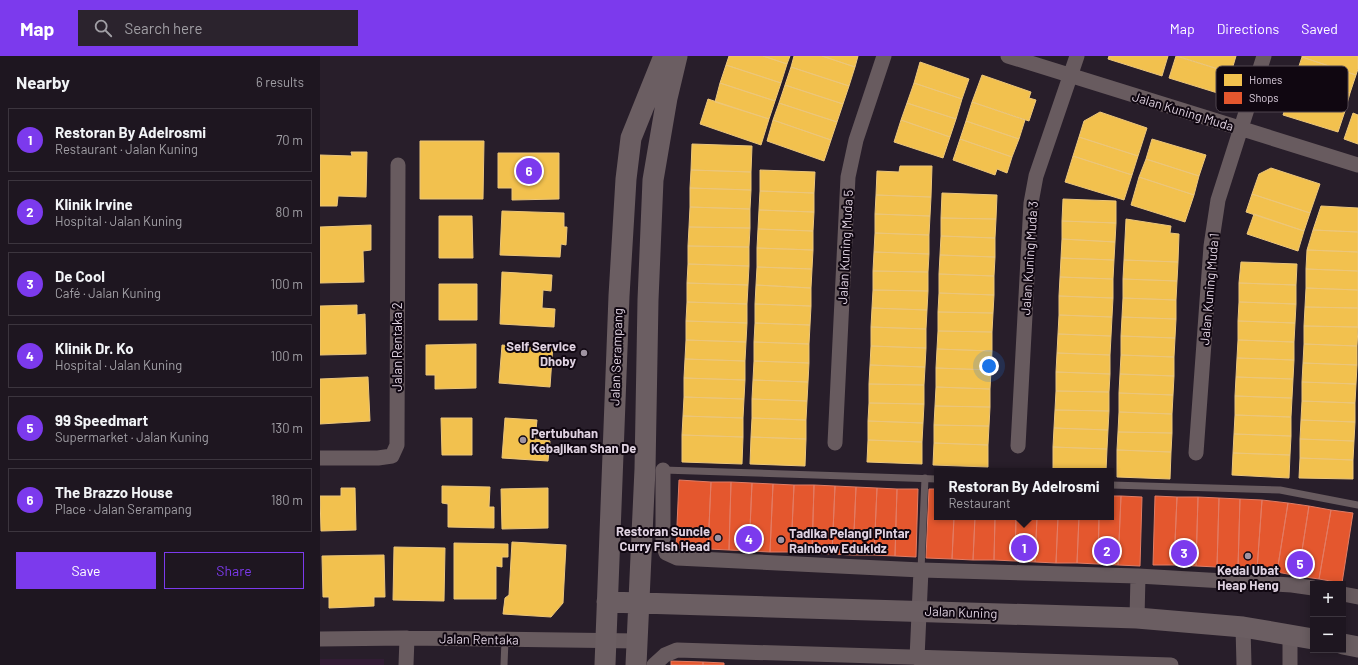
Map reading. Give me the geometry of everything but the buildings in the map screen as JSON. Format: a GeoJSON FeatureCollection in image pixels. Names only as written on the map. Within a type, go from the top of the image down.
{"type":"FeatureCollection","features":[{"type":"Feature","properties":{"kind":"main road","name":"Jalan Serampang"},"geometry":{"type":"LineString","coordinates":[[605,665],[618,304],[626,179],[631,138],[664,56]]}},
{"type":"Feature","properties":{"kind":"main road"},"geometry":{"type":"LineString","coordinates":[[636,665],[645,469],[653,180],[667,98],[677,56]]}},
{"type":"Feature","properties":{"kind":"main road","name":"Jalan Kuning"},"geometry":{"type":"LineString","coordinates":[[607,602],[1137,618],[1243,627],[1310,638]]}},
{"type":"Feature","properties":{"kind":"main road"},"geometry":{"type":"LineString","coordinates":[[1346,645],[1358,647]]}},
{"type":"Feature","properties":{"kind":"street","name":"Jalan Kuning Muda 5"},"geometry":{"type":"LineString","coordinates":[[835,443],[848,177],[856,140],[884,56]]}},
{"type":"Feature","properties":{"kind":"street","name":"Jalan Kuning Muda"},"geometry":{"type":"LineString","coordinates":[[1008,56],[1358,165]]}},
{"type":"Feature","properties":{"kind":"street","name":"Jalan Kuning Muda 3"},"geometry":{"type":"LineString","coordinates":[[1018,446],[1031,203],[1036,176],[1077,56]]}},
{"type":"Feature","properties":{"kind":"street","name":"Jalan Kuning Muda 1"},"geometry":{"type":"LineString","coordinates":[[1261,66],[1264,56]]}},
{"type":"Feature","properties":{"kind":"street","name":"Jalan Kuning Muda 1"},"geometry":{"type":"LineString","coordinates":[[1196,453],[1211,246],[1218,200],[1246,112]]}},
{"type":"Feature","properties":{"kind":"street","name":"Jalan Rentaka 2"},"geometry":{"type":"LineString","coordinates":[[320,458],[378,458],[392,456],[397,445],[398,166]]}},
{"type":"Feature","properties":{"kind":"street"},"geometry":{"type":"LineString","coordinates":[[663,470],[663,544],[666,553],[677,558],[921,570],[1138,576],[1292,585],[1310,588]]}},
{"type":"Feature","properties":{"kind":"street"},"geometry":{"type":"LineString","coordinates":[[917,662],[921,570]]}},
{"type":"Feature","properties":{"kind":"street"},"geometry":{"type":"LineString","coordinates":[[1137,618],[1138,576]]}},
{"type":"Feature","properties":{"kind":"street"},"geometry":{"type":"LineString","coordinates":[[1346,595],[1358,597]]}},
{"type":"Feature","properties":{"kind":"street"},"geometry":{"type":"LineString","coordinates":[[1243,627],[1244,665]]}},
{"type":"Feature","properties":{"kind":"street"},"geometry":{"type":"LineString","coordinates":[[1290,635],[1290,665]]}},
{"type":"Feature","properties":{"kind":"street"},"geometry":{"type":"LineString","coordinates":[[406,665],[407,638]]}},
{"type":"Feature","properties":{"kind":"street","name":"Jalan Rentaka"},"geometry":{"type":"LineString","coordinates":[[320,639],[407,638],[638,641]]}},
{"type":"Feature","properties":{"kind":"street"},"geometry":{"type":"LineString","coordinates":[[654,665],[665,655],[678,650],[917,662],[1171,665]]}},
{"type":"Feature","properties":{"kind":"lane"},"geometry":{"type":"LineString","coordinates":[[663,470],[934,479]]}},
{"type":"Feature","properties":{"kind":"lane"},"geometry":{"type":"LineString","coordinates":[[921,570],[925,478]]}},
{"type":"Feature","properties":{"kind":"lane"},"geometry":{"type":"LineString","coordinates":[[1114,485],[1280,490],[1358,505]]}},
{"type":"Feature","properties":{"kind":"lane"},"geometry":{"type":"LineString","coordinates":[[504,665],[505,640]]}},
{"type":"Feature","properties":{"kind":"shaded area"},"geometry":{"type":"Polygon","coordinates":[[[320,659],[384,659],[384,665],[320,665],[320,659]]]}},
{"type":"Feature","properties":{"kind":"place","name":"The Brazzo House"},"geometry":{"type":"Point","coordinates":[529,171]}},
{"type":"Feature","properties":{"kind":"place","name":"Self Service Dhoby"},"geometry":{"type":"Point","coordinates":[584,353]}},
{"type":"Feature","properties":{"kind":"place","name":"Pertubuhan Kebajikan Shan De"},"geometry":{"type":"Point","coordinates":[523,440]}},
{"type":"Feature","properties":{"kind":"place","name":"Restoran Suncle Curry Fish Head"},"geometry":{"type":"Point","coordinates":[718,538]}},
{"type":"Feature","properties":{"kind":"place","name":"Klinik Dr. Ko"},"geometry":{"type":"Point","coordinates":[749,539]}},
{"type":"Feature","properties":{"kind":"place","name":"Tadika Pelangi Pintar Rainbow Edukidz"},"geometry":{"type":"Point","coordinates":[781,540]}},
{"type":"Feature","properties":{"kind":"place","name":"Restoran By Adelrosmi"},"geometry":{"type":"Point","coordinates":[1024,548]}},
{"type":"Feature","properties":{"kind":"place","name":"Klinik Irvine"},"geometry":{"type":"Point","coordinates":[1107,551]}},
{"type":"Feature","properties":{"kind":"place","name":"De Cool"},"geometry":{"type":"Point","coordinates":[1184,553]}},
{"type":"Feature","properties":{"kind":"place","name":"Kedai Ubat Heap Heng"},"geometry":{"type":"Point","coordinates":[1248,556]}},
{"type":"Feature","properties":{"kind":"place","name":"99 Speedmart"},"geometry":{"type":"Point","coordinates":[1300,564]}}]}
